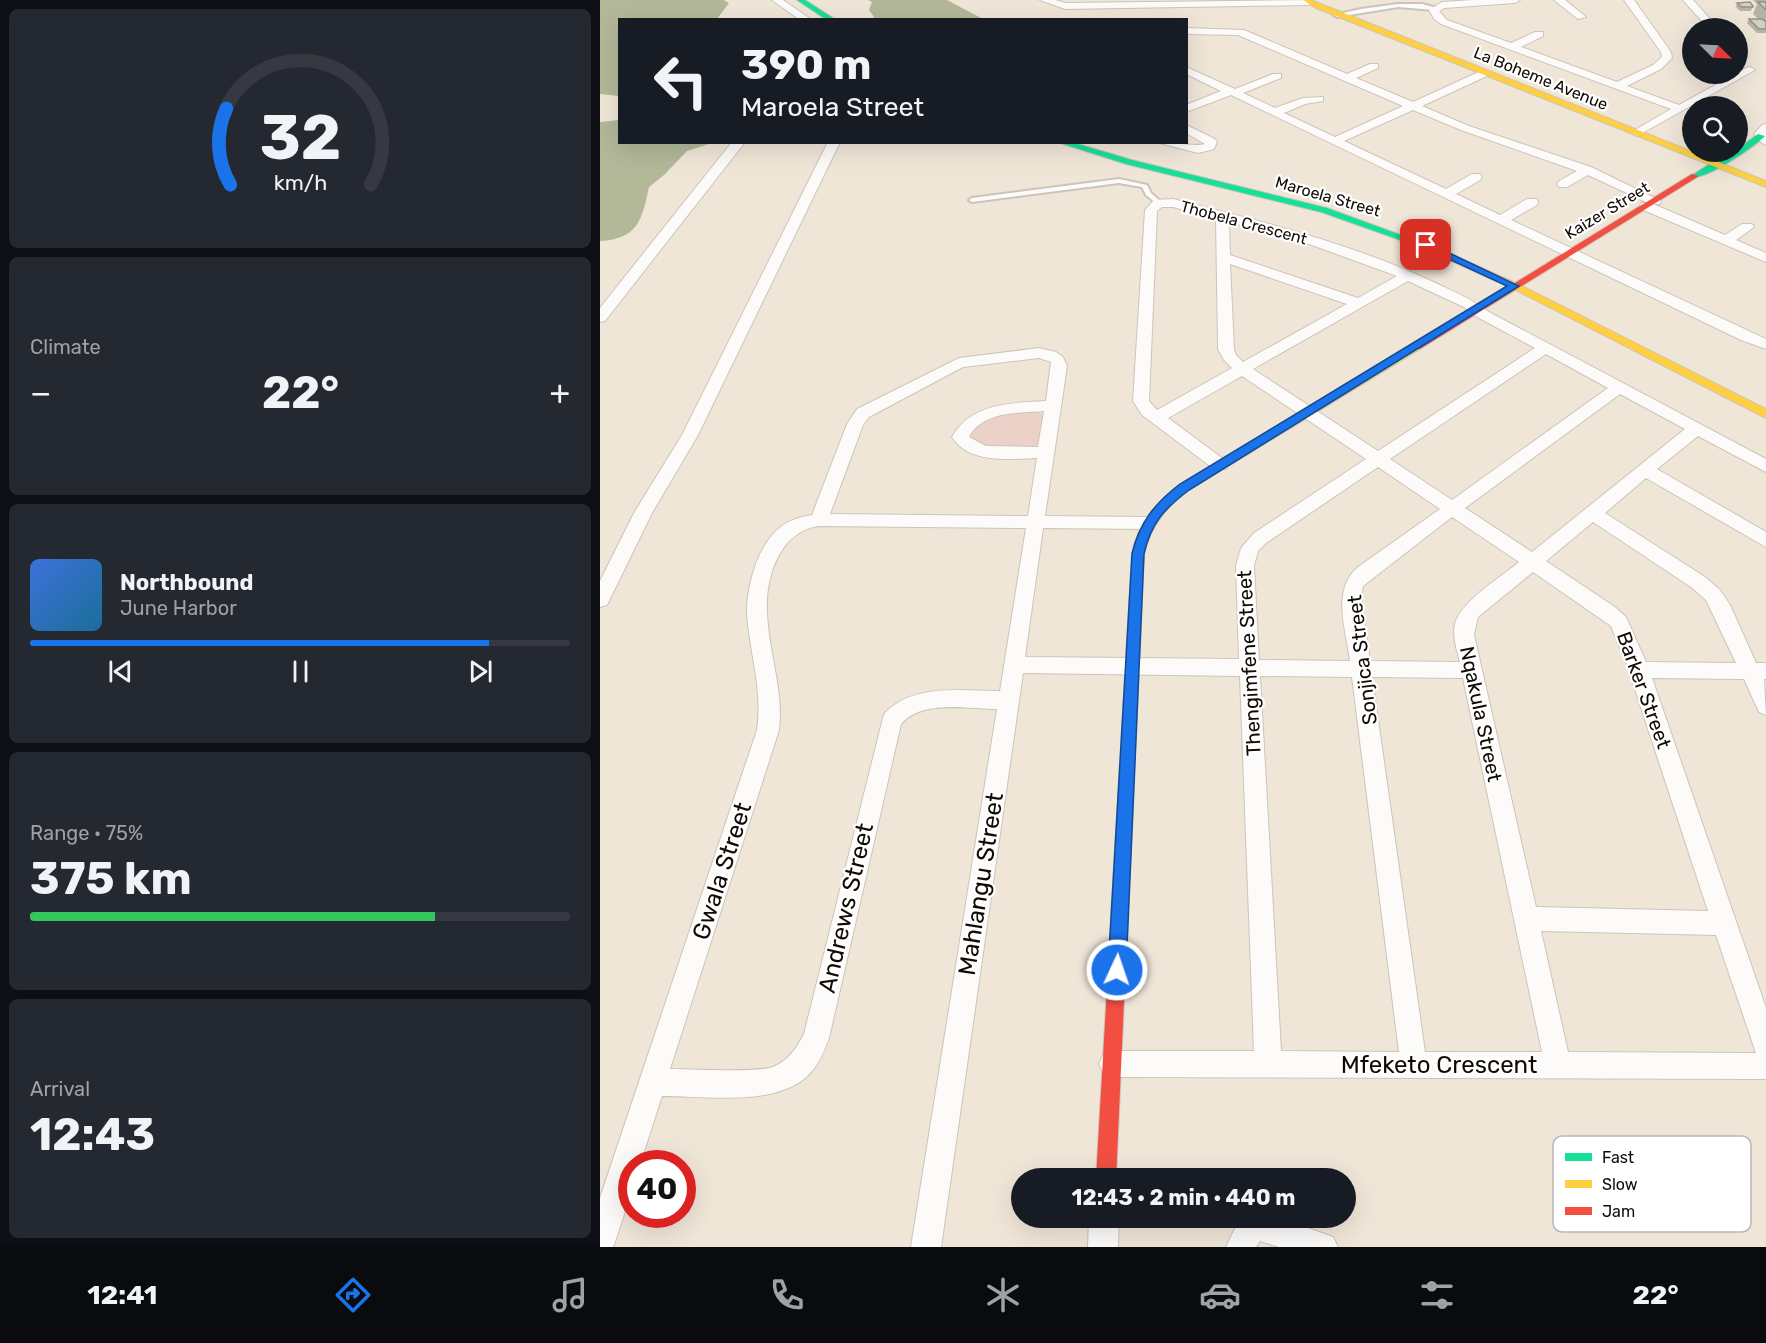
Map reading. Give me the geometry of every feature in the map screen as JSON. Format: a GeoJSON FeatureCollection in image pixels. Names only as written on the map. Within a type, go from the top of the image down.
{"type":"FeatureCollection","features":[{"type":"Feature","properties":{"kind":"street"},"geometry":{"type":"LineString","coordinates":[[777,0],[804,18]]}},
{"type":"Feature","properties":{"kind":"street"},"geometry":{"type":"LineString","coordinates":[[800,0],[830,18]]}},
{"type":"Feature","properties":{"kind":"street"},"geometry":{"type":"LineString","coordinates":[[1045,0],[1061,5],[1307,1]]}},
{"type":"Feature","properties":{"kind":"street"},"geometry":{"type":"LineString","coordinates":[[1515,0],[1435,7],[1435,14],[1444,22],[1680,109]]}},
{"type":"Feature","properties":{"kind":"street"},"geometry":{"type":"LineString","coordinates":[[1559,0],[1581,17]]}},
{"type":"Feature","properties":{"kind":"street"},"geometry":{"type":"LineString","coordinates":[[1617,86],[1657,67],[1667,58],[1666,52],[1629,0]]}},
{"type":"Feature","properties":{"kind":"street"},"geometry":{"type":"LineString","coordinates":[[1688,0],[1704,18]]}},
{"type":"Feature","properties":{"kind":"street","name":"La Boheme Avenue"},"geometry":{"type":"LineString","coordinates":[[1307,1],[1337,15],[1766,184]]}},
{"type":"Feature","properties":{"kind":"street"},"geometry":{"type":"LineString","coordinates":[[1093,18],[1096,5]]}},
{"type":"Feature","properties":{"kind":"street"},"geometry":{"type":"LineString","coordinates":[[1188,31],[1240,32],[1465,128],[1587,170],[1726,241],[1766,258]]}},
{"type":"Feature","properties":{"kind":"street"},"geometry":{"type":"LineString","coordinates":[[1512,47],[1539,34]]}},
{"type":"Feature","properties":{"kind":"street"},"geometry":{"type":"LineString","coordinates":[[1560,64],[1571,60]]}},
{"type":"Feature","properties":{"kind":"street"},"geometry":{"type":"LineString","coordinates":[[1346,78],[1374,66]]}},
{"type":"Feature","properties":{"kind":"street"},"geometry":{"type":"LineString","coordinates":[[1637,134],[1750,68]]}},
{"type":"Feature","properties":{"kind":"street"},"geometry":{"type":"LineString","coordinates":[[1188,71],[1766,344]]}},
{"type":"Feature","properties":{"kind":"street"},"geometry":{"type":"LineString","coordinates":[[1335,141],[1485,73]]}},
{"type":"Feature","properties":{"kind":"street"},"geometry":{"type":"LineString","coordinates":[[1188,108],[1277,76]]}},
{"type":"Feature","properties":{"kind":"street"},"geometry":{"type":"LineString","coordinates":[[1276,112],[1303,101],[1319,99]]}},
{"type":"Feature","properties":{"kind":"street"},"geometry":{"type":"LineString","coordinates":[[1171,144],[1193,149],[1210,146],[1208,139],[1188,129]]}},
{"type":"Feature","properties":{"kind":"street","name":"Kaizer Street"},"geometry":{"type":"LineString","coordinates":[[1148,523],[1173,495],[1220,465],[1764,135]]}},
{"type":"Feature","properties":{"kind":"street"},"geometry":{"type":"LineString","coordinates":[[600,318],[737,144]]}},
{"type":"Feature","properties":{"kind":"street"},"geometry":{"type":"LineString","coordinates":[[600,600],[643,513],[690,435],[833,144]]}},
{"type":"Feature","properties":{"kind":"street","name":"Maroela Street"},"geometry":{"type":"LineString","coordinates":[[1069,144],[1129,162],[1359,220],[1442,251],[1766,414]]}},
{"type":"Feature","properties":{"kind":"street"},"geometry":{"type":"LineString","coordinates":[[1563,184],[1587,170]]}},
{"type":"Feature","properties":{"kind":"street"},"geometry":{"type":"LineString","coordinates":[[1446,194],[1476,177]]}},
{"type":"Feature","properties":{"kind":"street","name":"Thobela Crescent"},"geometry":{"type":"LineString","coordinates":[[1220,465],[1145,408],[1140,398],[1151,210],[1159,203],[1173,202],[1346,252],[1407,276],[1476,309]]}},
{"type":"Feature","properties":{"kind":"street"},"geometry":{"type":"LineString","coordinates":[[1501,220],[1532,202]]}},
{"type":"Feature","properties":{"kind":"street"},"geometry":{"type":"LineString","coordinates":[[1222,215],[1226,352],[1242,369]]}},
{"type":"Feature","properties":{"kind":"street"},"geometry":{"type":"LineString","coordinates":[[1726,241],[1747,227]]}},
{"type":"Feature","properties":{"kind":"street"},"geometry":{"type":"LineString","coordinates":[[1223,257],[1359,303]]}},
{"type":"Feature","properties":{"kind":"street"},"geometry":{"type":"LineString","coordinates":[[1157,417],[1407,276]]}},
{"type":"Feature","properties":{"kind":"street"},"geometry":{"type":"LineString","coordinates":[[1476,309],[1766,466]]}},
{"type":"Feature","properties":{"kind":"street","name":"Thengimfene Street"},"geometry":{"type":"LineString","coordinates":[[1268,1064],[1245,566],[1250,548],[1260,538],[1545,348]]}},
{"type":"Feature","properties":{"kind":"street","name":"Mahlangu Street"},"geometry":{"type":"LineString","coordinates":[[819,520],[859,417],[874,406],[951,366],[977,359],[1039,352],[1052,355],[1059,363],[926,1247]]}},
{"type":"Feature","properties":{"kind":"street","name":"Barker Street"},"geometry":{"type":"LineString","coordinates":[[1242,369],[1533,562],[1619,622],[1639,670],[1766,1046]]}},
{"type":"Feature","properties":{"kind":"street","name":"Sonjica Street"},"geometry":{"type":"LineString","coordinates":[[1414,1065],[1351,597],[1355,581],[1619,387]]}},
{"type":"Feature","properties":{"kind":"street"},"geometry":{"type":"LineString","coordinates":[[1046,452],[980,451],[966,446],[960,437],[969,422],[991,413],[1053,405]]}},
{"type":"Feature","properties":{"kind":"street","name":"Nqakula Street"},"geometry":{"type":"LineString","coordinates":[[1558,1065],[1464,635],[1467,617],[1696,429]]}},
{"type":"Feature","properties":{"kind":"street"},"geometry":{"type":"LineString","coordinates":[[1645,470],[1766,540]]}},
{"type":"Feature","properties":{"kind":"street"},"geometry":{"type":"LineString","coordinates":[[1592,513],[1708,589],[1720,605],[1758,671],[1766,706]]}},
{"type":"Feature","properties":{"kind":"street","name":"Gwala Street"},"geometry":{"type":"LineString","coordinates":[[600,1242],[768,730],[771,704],[757,613],[763,576],[780,536],[799,524],[819,520],[1036,520],[1148,523]]}},
{"type":"Feature","properties":{"kind":"street"},"geometry":{"type":"LineString","coordinates":[[1107,1168],[1138,554],[1148,523]]}},
{"type":"Feature","properties":{"kind":"street"},"geometry":{"type":"LineString","coordinates":[[1014,665],[1472,670]]}},
{"type":"Feature","properties":{"kind":"street"},"geometry":{"type":"LineString","coordinates":[[1639,670],[1758,671]]}},
{"type":"Feature","properties":{"kind":"street","name":"Andrews Street"},"geometry":{"type":"LineString","coordinates":[[653,1082],[765,1083],[785,1077],[804,1061],[816,1038],[891,720],[902,708],[924,700],[1008,700]]}},
{"type":"Feature","properties":{"kind":"street"},"geometry":{"type":"LineString","coordinates":[[1526,919],[1724,923]]}},
{"type":"Feature","properties":{"kind":"street","name":"Mfeketo Crescent"},"geometry":{"type":"LineString","coordinates":[[1112,1064],[1766,1066]]}},
{"type":"Feature","properties":{"kind":"street"},"geometry":{"type":"LineString","coordinates":[[1241,1247],[1250,1228],[1260,1226],[1323,1247]]}},
{"type":"Feature","properties":{"kind":"street"},"geometry":{"type":"LineString","coordinates":[[1103,1247],[1104,1228]]}},
{"type":"Feature","properties":{"kind":"lane"},"geometry":{"type":"LineString","coordinates":[[1337,15],[1381,8],[1435,7]]}},
{"type":"Feature","properties":{"kind":"lane"},"geometry":{"type":"LineString","coordinates":[[972,200],[1119,182],[1145,186],[1148,194],[1159,203]]}},
{"type":"Feature","properties":{"kind":"shaded area"},"geometry":{"type":"Polygon","coordinates":[[[600,0],[724,0],[729,3],[718,18],[618,18],[618,96],[600,94],[600,0]]]}},
{"type":"Feature","properties":{"kind":"shaded area"},"geometry":{"type":"Polygon","coordinates":[[[868,0],[947,0],[981,18],[874,18],[869,10],[872,2],[868,0]]]}},
{"type":"Feature","properties":{"kind":"shaded area"},"geometry":{"type":"Polygon","coordinates":[[[618,120],[618,144],[709,144],[687,151],[649,187],[644,209],[636,226],[630,232],[613,239],[600,241],[600,122],[618,120]]]}},
{"type":"Feature","properties":{"kind":"shaded area"},"geometry":{"type":"Polygon","coordinates":[[[1036,411],[1044,415],[1039,443],[1036,446],[979,446],[967,438],[972,430],[988,419],[1006,414],[1036,411]]]}},
{"type":"Feature","properties":{"kind":"building"},"geometry":{"type":"Polygon","coordinates":[[[1750,2],[1753,7],[1742,7],[1737,3],[1750,2]]]}},
{"type":"Feature","properties":{"kind":"building"},"geometry":{"type":"Polygon","coordinates":[[[1758,2],[1766,2],[1766,10],[1758,2]]]}},
{"type":"Feature","properties":{"kind":"building"},"geometry":{"type":"Polygon","coordinates":[[[1749,19],[1762,19],[1766,22],[1766,29],[1759,29],[1749,19]]]}},
{"type":"Feature","properties":{"kind":"traffic: fast"},"geometry":{"type":"LineString","coordinates":[[800,0],[830,18]]}},
{"type":"Feature","properties":{"kind":"traffic: fast"},"geometry":{"type":"LineString","coordinates":[[1695,176],[1726,162],[1761,136]]}},
{"type":"Feature","properties":{"kind":"traffic: fast"},"geometry":{"type":"LineString","coordinates":[[1068,144],[1129,162],[1324,210],[1423,245]]}},
{"type":"Feature","properties":{"kind":"traffic: slow"},"geometry":{"type":"LineString","coordinates":[[1306,0],[1318,7],[1766,184]]}},
{"type":"Feature","properties":{"kind":"traffic: slow"},"geometry":{"type":"LineString","coordinates":[[1423,245],[1515,286],[1766,414]]}},
{"type":"Feature","properties":{"kind":"traffic: slow"},"geometry":{"type":"LineString","coordinates":[[1130,711],[1138,553],[1144,532],[1154,515],[1185,487],[1416,347]]}},
{"type":"Feature","properties":{"kind":"traffic: jam"},"geometry":{"type":"LineString","coordinates":[[1416,347],[1695,176]]}},
{"type":"Feature","properties":{"kind":"traffic: jam"},"geometry":{"type":"LineString","coordinates":[[1107,1168],[1130,711]]}},
{"type":"Feature","properties":{"kind":"route"},"geometry":{"type":"LineString","coordinates":[[1117,970],[1138,554],[1143,533],[1163,503],[1185,487],[1515,286],[1426,245]]}}]}
